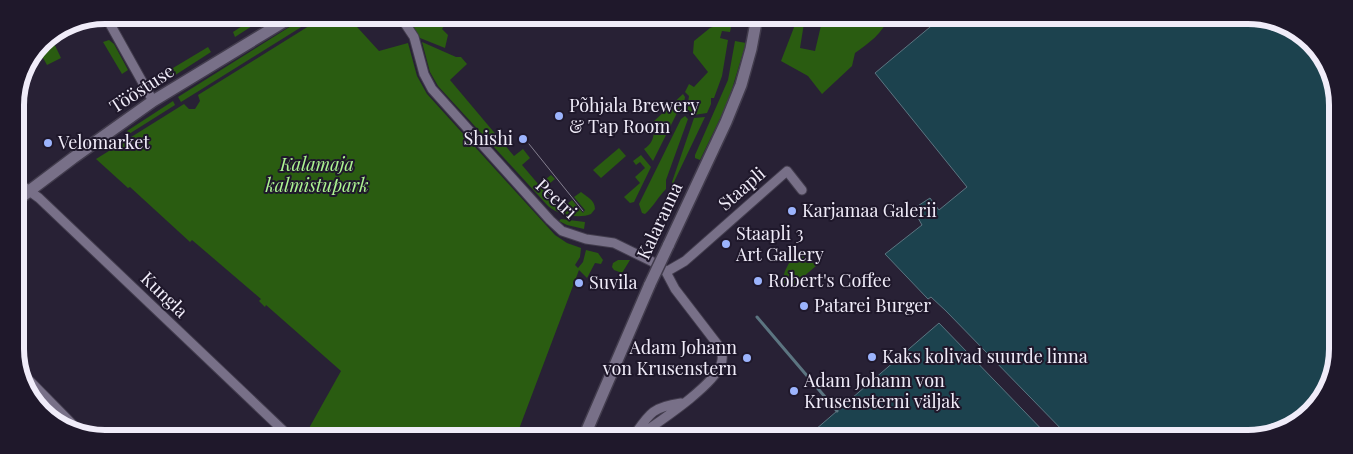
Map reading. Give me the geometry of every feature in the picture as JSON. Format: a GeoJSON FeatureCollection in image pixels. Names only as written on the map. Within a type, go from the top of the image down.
{"type":"FeatureCollection","features":[{"type":"Feature","properties":{"kind":"street"},"geometry":{"type":"LineString","coordinates":[[110,24],[153,101]]}},
{"type":"Feature","properties":{"kind":"street","name":"Tööstuse"},"geometry":{"type":"LineString","coordinates":[[24,195],[153,101],[280,24]]}},
{"type":"Feature","properties":{"kind":"street","name":"Peetri"},"geometry":{"type":"LineString","coordinates":[[405,24],[414,38],[424,74],[432,89],[550,220],[562,231],[586,239],[614,242],[653,261],[666,272],[675,289],[718,345],[722,354],[722,362],[713,378],[683,403],[662,406],[648,415],[639,430]]}},
{"type":"Feature","properties":{"kind":"street","name":"Kalaranna"},"geometry":{"type":"LineString","coordinates":[[587,430],[650,284],[741,86],[752,49],[756,24]]}},
{"type":"Feature","properties":{"kind":"street","name":"Staapli"},"geometry":{"type":"LineString","coordinates":[[666,272],[685,261],[787,171],[802,190]]}},
{"type":"Feature","properties":{"kind":"street","name":"Kungla"},"geometry":{"type":"LineString","coordinates":[[24,187],[39,198],[283,430]]}},
{"type":"Feature","properties":{"kind":"street"},"geometry":{"type":"LineString","coordinates":[[32,383],[70,422]]}},
{"type":"Feature","properties":{"kind":"green space"},"geometry":{"type":"Polygon","coordinates":[[[245,24],[255,24],[235,37],[233,32],[245,24]]]}},
{"type":"Feature","properties":{"kind":"green space"},"geometry":{"type":"Polygon","coordinates":[[[294,24],[306,24],[181,102],[178,97],[294,24]]]}},
{"type":"Feature","properties":{"kind":"green space","name":"Kalamaja kalmistupark"},"geometry":{"type":"Polygon","coordinates":[[[312,24],[354,24],[379,51],[408,43],[417,76],[427,94],[555,235],[567,243],[581,248],[580,257],[575,265],[578,268],[583,262],[586,250],[598,253],[603,260],[601,264],[595,263],[587,278],[579,270],[519,430],[308,430],[341,371],[266,305],[265,307],[259,301],[261,299],[192,240],[190,242],[130,187],[128,188],[96,159],[184,104],[189,109],[195,109],[200,101],[198,95],[312,24]]]}},
{"type":"Feature","properties":{"kind":"green space"},"geometry":{"type":"Polygon","coordinates":[[[412,24],[445,24],[442,29],[448,35],[445,48],[420,38],[412,24]]]}},
{"type":"Feature","properties":{"kind":"green space"},"geometry":{"type":"Polygon","coordinates":[[[720,24],[732,24],[730,32],[722,31],[720,38],[728,40],[722,76],[714,98],[711,98],[711,104],[707,113],[694,115],[687,110],[689,96],[685,92],[689,84],[694,87],[708,72],[693,53],[694,41],[710,28],[720,24]]]}},
{"type":"Feature","properties":{"kind":"green space"},"geometry":{"type":"Polygon","coordinates":[[[795,24],[804,24],[800,48],[815,51],[821,24],[885,24],[870,42],[855,53],[852,66],[822,94],[808,76],[781,61],[795,24]]]}},
{"type":"Feature","properties":{"kind":"green space"},"geometry":{"type":"Polygon","coordinates":[[[109,40],[114,44],[128,70],[122,74],[103,42],[109,40]]]}},
{"type":"Feature","properties":{"kind":"green space"},"geometry":{"type":"Polygon","coordinates":[[[735,41],[746,43],[728,102],[700,160],[695,158],[695,155],[728,80],[735,41]]]}},
{"type":"Feature","properties":{"kind":"green space"},"geometry":{"type":"Polygon","coordinates":[[[53,42],[61,58],[47,65],[42,55],[53,42]]]}},
{"type":"Feature","properties":{"kind":"green space"},"geometry":{"type":"Polygon","coordinates":[[[422,42],[456,57],[461,57],[467,64],[450,80],[514,156],[523,149],[530,158],[522,165],[539,185],[551,175],[555,179],[543,189],[561,209],[572,200],[583,213],[585,210],[574,197],[581,192],[594,203],[595,209],[591,214],[581,216],[569,215],[557,212],[548,206],[438,86],[430,72],[422,42]]]}},
{"type":"Feature","properties":{"kind":"green space"},"geometry":{"type":"Polygon","coordinates":[[[208,47],[211,52],[166,81],[158,77],[208,47]]]}},
{"type":"Feature","properties":{"kind":"green space"},"geometry":{"type":"Polygon","coordinates":[[[683,94],[685,97],[683,110],[677,113],[653,161],[644,149],[650,144],[653,137],[653,122],[683,94]]]}},
{"type":"Feature","properties":{"kind":"green space"},"geometry":{"type":"Polygon","coordinates":[[[173,101],[175,105],[129,134],[127,131],[173,101]]]}},
{"type":"Feature","properties":{"kind":"green space"},"geometry":{"type":"Polygon","coordinates":[[[685,116],[688,119],[666,180],[666,189],[645,214],[642,213],[639,204],[681,119],[685,116]]]}},
{"type":"Feature","properties":{"kind":"green space"},"geometry":{"type":"Polygon","coordinates":[[[705,117],[673,184],[672,182],[694,118],[705,117]]]}},
{"type":"Feature","properties":{"kind":"green space"},"geometry":{"type":"Polygon","coordinates":[[[619,148],[626,156],[601,178],[593,170],[619,148]]]}},
{"type":"Feature","properties":{"kind":"green space"},"geometry":{"type":"Polygon","coordinates":[[[641,155],[651,167],[634,202],[630,203],[624,197],[640,183],[635,177],[645,168],[640,162],[636,165],[633,161],[641,155]]]}},
{"type":"Feature","properties":{"kind":"green space"},"geometry":{"type":"Polygon","coordinates":[[[561,219],[585,222],[584,229],[567,225],[559,221],[561,219]]]}},
{"type":"Feature","properties":{"kind":"green space"},"geometry":{"type":"Polygon","coordinates":[[[802,251],[806,253],[816,266],[790,288],[782,281],[785,271],[794,253],[802,251]]]}},
{"type":"Feature","properties":{"kind":"green space"},"geometry":{"type":"Polygon","coordinates":[[[618,260],[630,260],[622,273],[614,270],[612,267],[613,263],[618,260]]]}},
{"type":"Feature","properties":{"kind":"water"},"geometry":{"type":"Polygon","coordinates":[[[934,24],[1259,24],[1289,35],[1305,48],[1318,64],[1328,89],[1329,360],[1323,380],[1316,394],[1297,413],[1284,422],[1264,429],[1062,430],[946,311],[931,297],[928,299],[885,254],[922,225],[913,209],[930,198],[939,210],[967,187],[875,73],[934,24]]]}},
{"type":"Feature","properties":{"kind":"water"},"geometry":{"type":"Polygon","coordinates":[[[939,323],[1042,430],[815,430],[939,323]]]}},
{"type":"Feature","properties":{"kind":"waterway"},"geometry":{"type":"LineString","coordinates":[[757,317],[837,411]]}},
{"type":"Feature","properties":{"kind":"tram line"},"geometry":{"type":"LineString","coordinates":[[529,144],[583,211]]}},
{"type":"Feature","properties":{"kind":"place","name":"Põhjala Brewery & Tap Room"},"geometry":{"type":"Point","coordinates":[559,116]}},
{"type":"Feature","properties":{"kind":"place","name":"Shishi"},"geometry":{"type":"Point","coordinates":[523,139]}},
{"type":"Feature","properties":{"kind":"place","name":"Velomarket"},"geometry":{"type":"Point","coordinates":[48,143]}},
{"type":"Feature","properties":{"kind":"place","name":"Karjamaa Galerii"},"geometry":{"type":"Point","coordinates":[792,211]}},
{"type":"Feature","properties":{"kind":"place","name":"Staapli 3 Art Gallery"},"geometry":{"type":"Point","coordinates":[726,244]}},
{"type":"Feature","properties":{"kind":"place","name":"Robert's Coffee"},"geometry":{"type":"Point","coordinates":[758,281]}},
{"type":"Feature","properties":{"kind":"place","name":"Suvila"},"geometry":{"type":"Point","coordinates":[579,283]}},
{"type":"Feature","properties":{"kind":"place","name":"Patarei Burger"},"geometry":{"type":"Point","coordinates":[804,306]}},
{"type":"Feature","properties":{"kind":"place","name":"Kaks kolivad suurde linna"},"geometry":{"type":"Point","coordinates":[872,357]}},
{"type":"Feature","properties":{"kind":"place","name":"Adam Johann von Krusenstern"},"geometry":{"type":"Point","coordinates":[747,358]}},
{"type":"Feature","properties":{"kind":"place","name":"Adam Johann von Krusensterni väljak"},"geometry":{"type":"Point","coordinates":[794,391]}}]}
